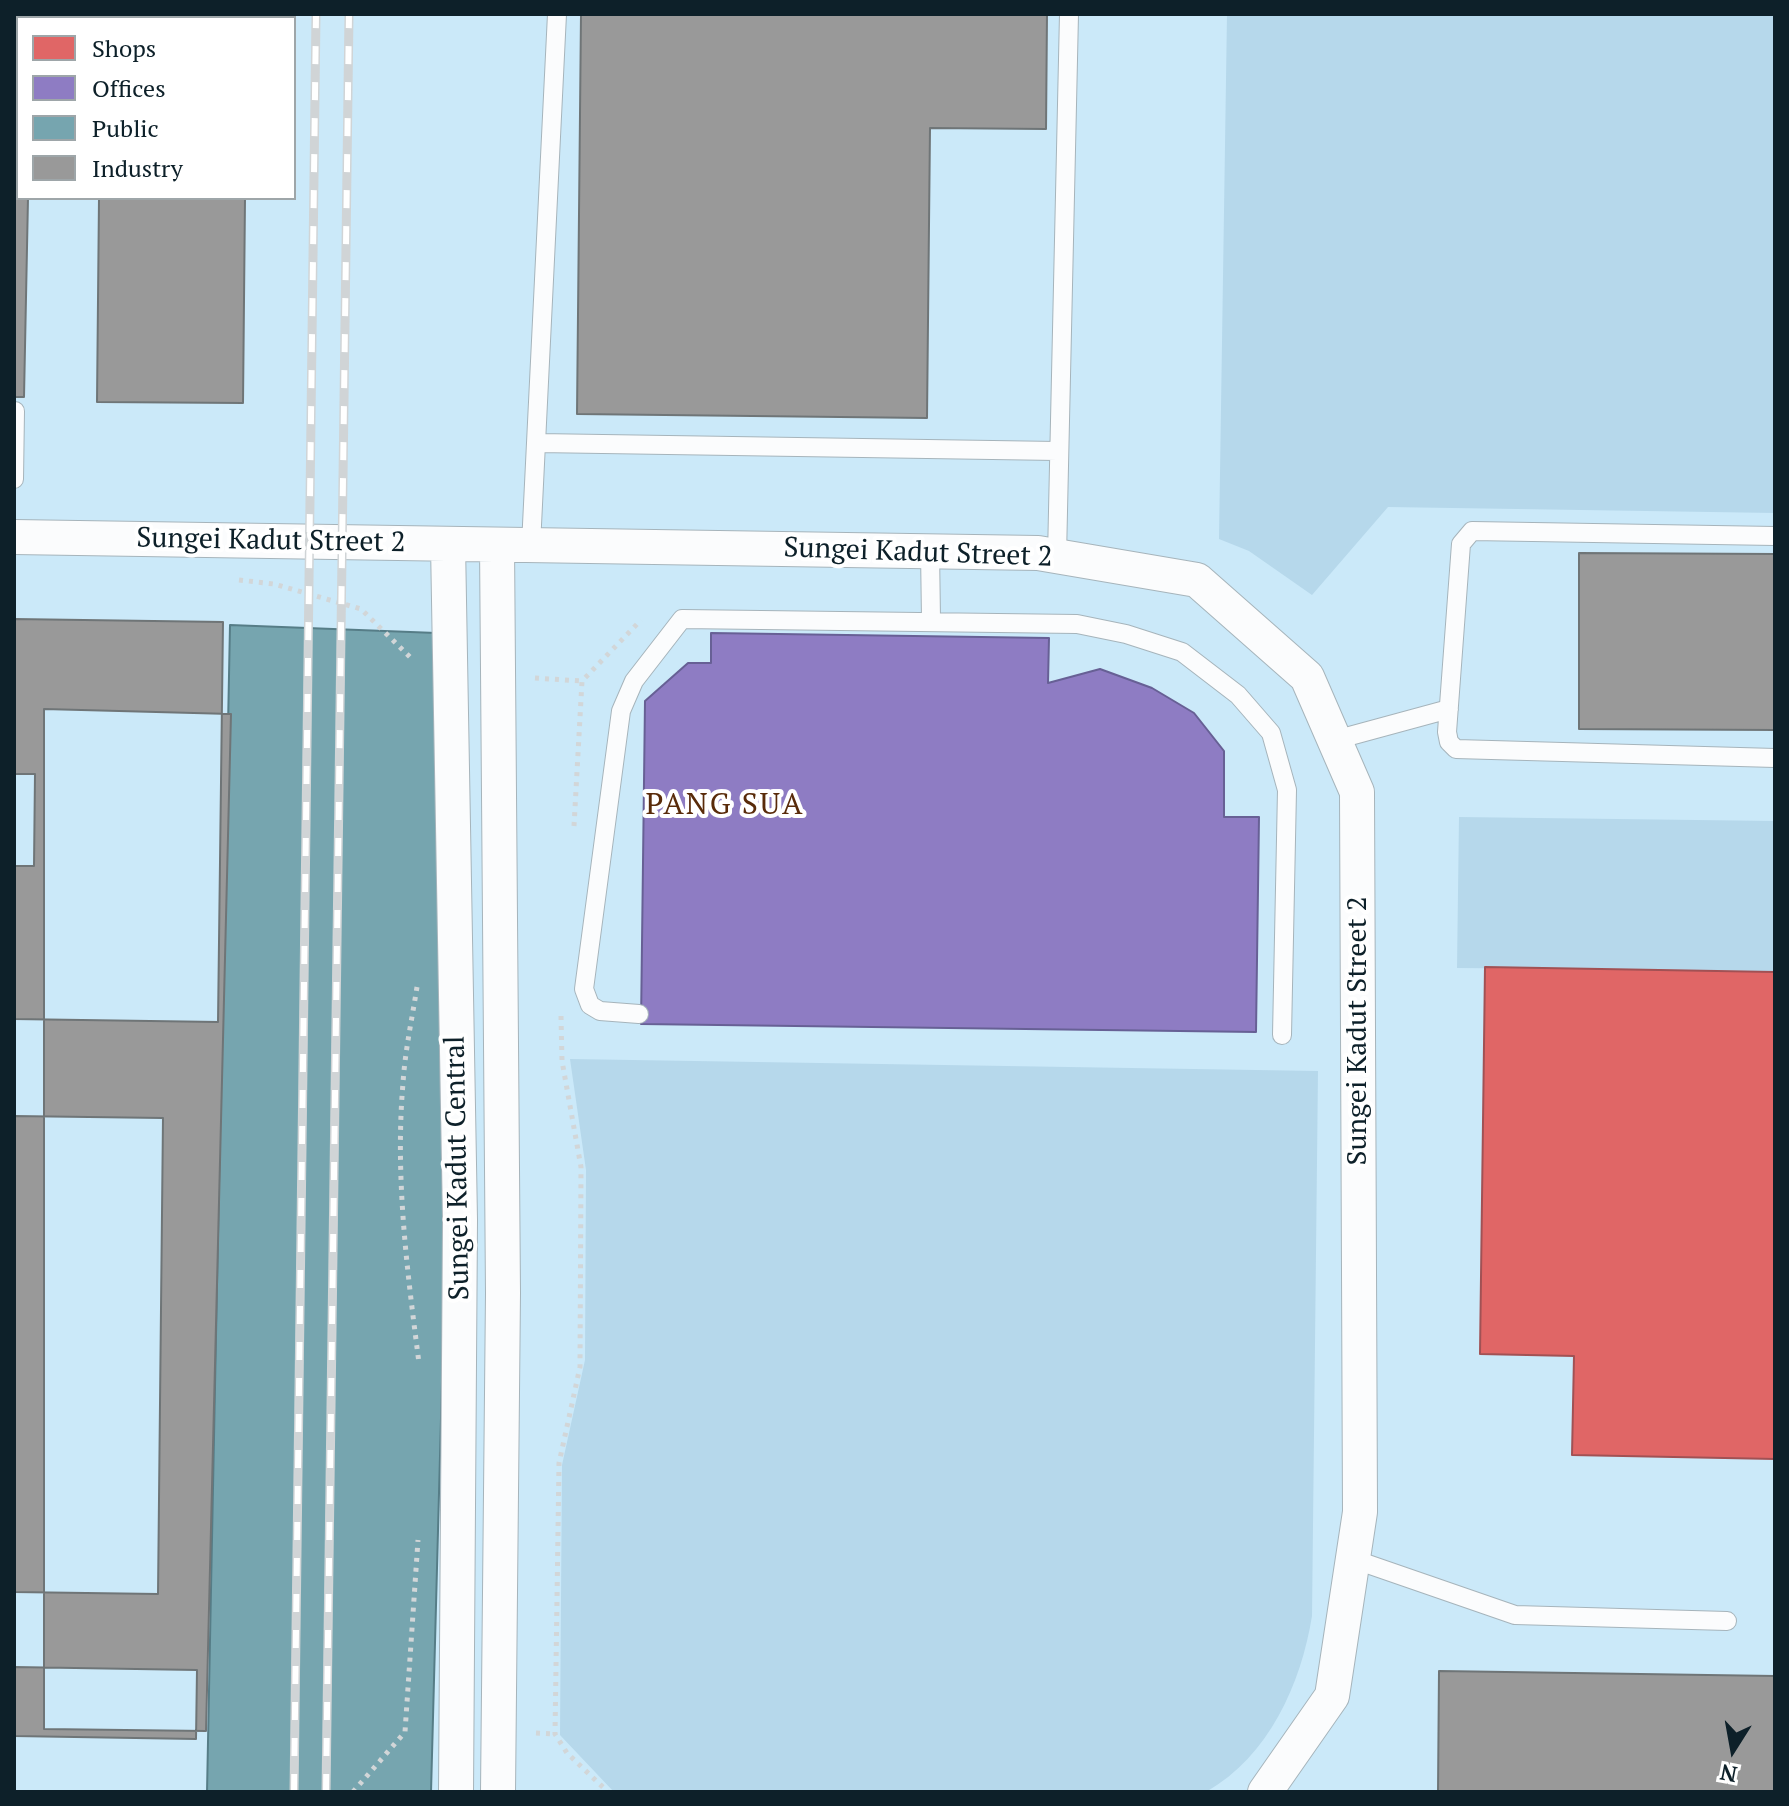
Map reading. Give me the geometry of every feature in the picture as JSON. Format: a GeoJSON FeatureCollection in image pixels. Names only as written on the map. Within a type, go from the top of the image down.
{"type":"FeatureCollection","features":[{"type":"Feature","properties":{"kind":"street","name":"Sungei Kadut Street 2"},"geometry":{"type":"LineString","coordinates":[[14,537],[1038,553],[1197,580],[1307,677],[1357,792],[1360,1512],[1332,1696],[1265,1792]]}},
{"type":"Feature","properties":{"kind":"street","name":"Sungei Kadut Central"},"geometry":{"type":"LineString","coordinates":[[448,544],[460,1220],[449,1785]]}},
{"type":"Feature","properties":{"kind":"street","name":"Sungei Kadut Central"},"geometry":{"type":"LineString","coordinates":[[497,545],[503,1784]]}},
{"type":"Feature","properties":{"kind":"lane"},"geometry":{"type":"LineString","coordinates":[[531,545],[557,14]]}},
{"type":"Feature","properties":{"kind":"lane"},"geometry":{"type":"LineString","coordinates":[[1057,556],[1069,14]]}},
{"type":"Feature","properties":{"kind":"lane"},"geometry":{"type":"LineString","coordinates":[[14,479],[15,411]]}},
{"type":"Feature","properties":{"kind":"lane"},"geometry":{"type":"LineString","coordinates":[[538,443],[1057,451]]}},
{"type":"Feature","properties":{"kind":"lane"},"geometry":{"type":"LineString","coordinates":[[1775,536],[1472,531],[1461,544],[1449,709],[1449,742],[1456,749],[1775,758]]}},
{"type":"Feature","properties":{"kind":"lane"},"geometry":{"type":"LineString","coordinates":[[930,551],[931,619]]}},
{"type":"Feature","properties":{"kind":"lane"},"geometry":{"type":"LineString","coordinates":[[639,1014],[600,1011],[590,1005],[584,989],[621,711],[634,681],[657,648],[682,619],[931,619],[1077,624],[1126,634],[1182,652],[1238,695],[1271,733],[1287,790],[1282,1035]]}},
{"type":"Feature","properties":{"kind":"lane"},"geometry":{"type":"LineString","coordinates":[[1335,740],[1449,709]]}},
{"type":"Feature","properties":{"kind":"lane"},"geometry":{"type":"LineString","coordinates":[[1353,1559],[1515,1615],[1727,1621]]}},
{"type":"Feature","properties":{"kind":"path"},"geometry":{"type":"LineString","coordinates":[[225,579],[274,584],[361,609],[417,664]]}},
{"type":"Feature","properties":{"kind":"path"},"geometry":{"type":"LineString","coordinates":[[573,839],[582,681],[648,613]]}},
{"type":"Feature","properties":{"kind":"path"},"geometry":{"type":"LineString","coordinates":[[496,675],[582,681]]}},
{"type":"Feature","properties":{"kind":"path"},"geometry":{"type":"LineString","coordinates":[[418,975],[403,1083],[401,1157],[403,1238],[420,1370]]}},
{"type":"Feature","properties":{"kind":"path"},"geometry":{"type":"LineString","coordinates":[[561,1007],[562,1061],[581,1167],[580,1367],[559,1463],[555,1734],[567,1753],[608,1792]]}},
{"type":"Feature","properties":{"kind":"path"},"geometry":{"type":"LineString","coordinates":[[353,1792],[405,1732],[418,1531]]}},
{"type":"Feature","properties":{"kind":"shaded area"},"geometry":{"type":"Polygon","coordinates":[[[14,14],[1775,14],[1775,1792],[14,1792],[14,14]]]}},
{"type":"Feature","properties":{"kind":"shaded area"},"geometry":{"type":"Polygon","coordinates":[[[1227,14],[1775,14],[1775,513],[1388,507],[1312,595],[1249,551],[1219,539],[1227,14]]]}},
{"type":"Feature","properties":{"kind":"shaded area"},"geometry":{"type":"Polygon","coordinates":[[[1459,817],[1775,821],[1775,971],[1457,968],[1459,817]]]}},
{"type":"Feature","properties":{"kind":"shaded area"},"geometry":{"type":"Polygon","coordinates":[[[570,1059],[1318,1071],[1312,1616],[1300,1667],[1290,1692],[1278,1716],[1248,1759],[1206,1792],[614,1792],[560,1735],[562,1465],[585,1360],[586,1170],[570,1059]]]}},
{"type":"Feature","properties":{"kind":"building: Shops"},"geometry":{"type":"Polygon","coordinates":[[[1485,967],[1775,972],[1775,1459],[1572,1455],[1574,1356],[1480,1354],[1485,967]]]}},
{"type":"Feature","properties":{"kind":"building: Offices"},"geometry":{"type":"Polygon","coordinates":[[[711,633],[1049,638],[1048,683],[1100,669],[1152,688],[1194,713],[1224,751],[1224,817],[1259,817],[1256,1032],[641,1024],[645,701],[688,663],[711,663],[711,633]]]}},
{"type":"Feature","properties":{"kind":"building: Public"},"geometry":{"type":"Polygon","coordinates":[[[230,625],[462,634],[431,1792],[207,1792],[230,625]]]}},
{"type":"Feature","properties":{"kind":"building: Industry"},"geometry":{"type":"Polygon","coordinates":[[[14,14],[32,14],[16,16],[16,200],[28,200],[24,397],[14,397],[14,14]]]}},
{"type":"Feature","properties":{"kind":"building: Industry"},"geometry":{"type":"Polygon","coordinates":[[[581,14],[1047,14],[1046,129],[930,128],[927,418],[577,414],[581,14]]]}},
{"type":"Feature","properties":{"kind":"building: Industry"},"geometry":{"type":"Polygon","coordinates":[[[99,200],[245,200],[243,403],[97,402],[99,200]]]}},
{"type":"Feature","properties":{"kind":"building: Industry"},"geometry":{"type":"Polygon","coordinates":[[[1579,553],[1775,554],[1775,730],[1579,729],[1579,553]]]}},
{"type":"Feature","properties":{"kind":"building: Industry"},"geometry":{"type":"Polygon","coordinates":[[[14,619],[223,622],[218,1022],[14,1019],[14,866],[34,866],[35,774],[14,774],[14,619]]]}},
{"type":"Feature","properties":{"kind":"building: Industry"},"geometry":{"type":"Polygon","coordinates":[[[44,709],[231,714],[206,1731],[44,1729],[44,709]]]}},
{"type":"Feature","properties":{"kind":"building: Industry"},"geometry":{"type":"Polygon","coordinates":[[[14,1116],[163,1118],[158,1594],[14,1592],[14,1116]]]}},
{"type":"Feature","properties":{"kind":"building: Industry"},"geometry":{"type":"Polygon","coordinates":[[[14,1667],[197,1670],[196,1739],[14,1736],[14,1667]]]}},
{"type":"Feature","properties":{"kind":"building: Industry"},"geometry":{"type":"Polygon","coordinates":[[[1439,1671],[1775,1676],[1775,1792],[1438,1792],[1439,1671]]]}},
{"type":"Feature","properties":{"kind":"railway"},"geometry":{"type":"LineString","coordinates":[[294,1792],[316,14]]}},
{"type":"Feature","properties":{"kind":"railway"},"geometry":{"type":"LineString","coordinates":[[326,1792],[349,14]]}},
{"type":"Feature","properties":{"kind":"district","name":"PANG SUA"},"geometry":{"type":"Point","coordinates":[725,805]}}]}
